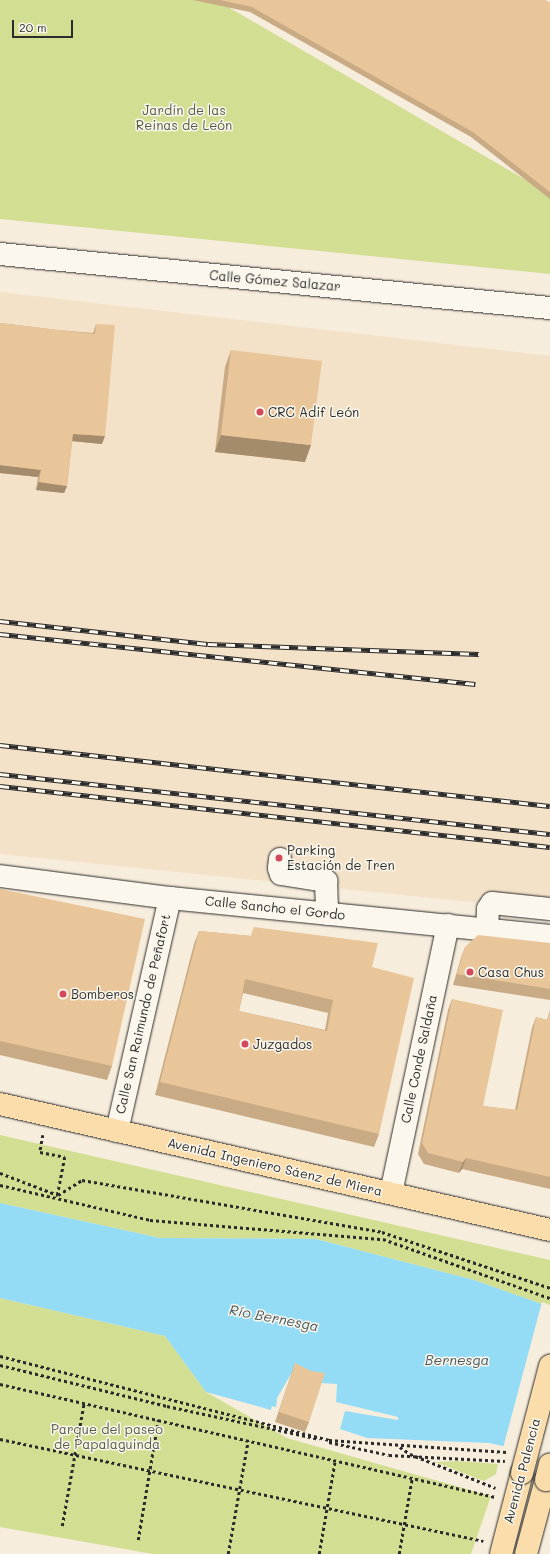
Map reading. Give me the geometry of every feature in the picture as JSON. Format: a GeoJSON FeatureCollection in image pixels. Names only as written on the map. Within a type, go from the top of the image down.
{"type":"FeatureCollection","features":[{"type":"Feature","properties":{"kind":"main road","name":"Avenida Ingeniero Sáenz de Miera"},"geometry":{"type":"LineString","coordinates":[[0,1104],[550,1230]]}},
{"type":"Feature","properties":{"kind":"main road","name":"Avenida Palencia"},"geometry":{"type":"LineString","coordinates":[[501,1554],[515,1467],[550,1366]]}},
{"type":"Feature","properties":{"kind":"main road","name":"Avenida Palencia"},"geometry":{"type":"LineString","coordinates":[[526,1554],[548,1472]]}},
{"type":"Feature","properties":{"kind":"street","name":"Calle Gómez Salazar"},"geometry":{"type":"LineString","coordinates":[[0,254],[550,308]]}},
{"type":"Feature","properties":{"kind":"street"},"geometry":{"type":"LineString","coordinates":[[280,859],[279,868],[281,874],[326,881],[327,914]]}},
{"type":"Feature","properties":{"kind":"street","name":"Calle Sancho el Gordo"},"geometry":{"type":"LineString","coordinates":[[0,876],[170,898],[550,936]]}},
{"type":"Feature","properties":{"kind":"street","name":"Calle San Raimundo de Peñafort"},"geometry":{"type":"LineString","coordinates":[[117,1131],[170,898]]}},
{"type":"Feature","properties":{"kind":"street"},"geometry":{"type":"LineString","coordinates":[[486,929],[488,909],[492,903],[550,908]]}},
{"type":"Feature","properties":{"kind":"street","name":"Calle Conde Saldaña"},"geometry":{"type":"LineString","coordinates":[[391,1193],[448,925]]}},
{"type":"Feature","properties":{"kind":"path"},"geometry":{"type":"LineString","coordinates":[[43,1134],[40,1152],[65,1157],[58,1195]]}},
{"type":"Feature","properties":{"kind":"path"},"geometry":{"type":"LineString","coordinates":[[0,1173],[58,1195]]}},
{"type":"Feature","properties":{"kind":"path"},"geometry":{"type":"LineString","coordinates":[[58,1195],[82,1180],[382,1232],[550,1288]]}},
{"type":"Feature","properties":{"kind":"path"},"geometry":{"type":"LineString","coordinates":[[0,1185],[150,1220],[383,1239],[550,1298]]}},
{"type":"Feature","properties":{"kind":"path"},"geometry":{"type":"LineString","coordinates":[[0,1356],[329,1440],[399,1446],[496,1450],[511,1453]]}},
{"type":"Feature","properties":{"kind":"path"},"geometry":{"type":"LineString","coordinates":[[0,1365],[167,1406],[389,1455],[410,1454],[494,1458],[515,1467]]}},
{"type":"Feature","properties":{"kind":"path"},"geometry":{"type":"LineString","coordinates":[[0,1384],[497,1498]]}},
{"type":"Feature","properties":{"kind":"path"},"geometry":{"type":"LineString","coordinates":[[62,1526],[84,1403]]}},
{"type":"Feature","properties":{"kind":"path"},"geometry":{"type":"LineString","coordinates":[[138,1540],[158,1420]]}},
{"type":"Feature","properties":{"kind":"path"},"geometry":{"type":"LineString","coordinates":[[0,1439],[484,1541]]}},
{"type":"Feature","properties":{"kind":"path"},"geometry":{"type":"LineString","coordinates":[[228,1554],[248,1440]]}},
{"type":"Feature","properties":{"kind":"path"},"geometry":{"type":"LineString","coordinates":[[399,1446],[410,1454],[501,1490]]}},
{"type":"Feature","properties":{"kind":"path"},"geometry":{"type":"LineString","coordinates":[[319,1554],[335,1460]]}},
{"type":"Feature","properties":{"kind":"path"},"geometry":{"type":"LineString","coordinates":[[399,1554],[412,1478]]}},
{"type":"Feature","properties":{"kind":"shaded area"},"geometry":{"type":"Polygon","coordinates":[[[0,292],[550,356],[550,910],[0,854],[0,292]]]}},
{"type":"Feature","properties":{"kind":"green space","name":"Jardín de las Reinas de León"},"geometry":{"type":"Polygon","coordinates":[[[0,0],[216,0],[550,194],[550,274],[0,219],[0,0]]]}},
{"type":"Feature","properties":{"kind":"green space"},"geometry":{"type":"Polygon","coordinates":[[[0,1135],[550,1260],[550,1307],[474,1280],[316,1239],[160,1238],[0,1203],[0,1135]]]}},
{"type":"Feature","properties":{"kind":"green space","name":"Parque del paseo de Papalaguinda"},"geometry":{"type":"Polygon","coordinates":[[[0,1298],[165,1336],[206,1392],[287,1438],[491,1496],[471,1554],[153,1554],[0,1527],[0,1298]]]}},
{"type":"Feature","properties":{"kind":"green space"},"geometry":{"type":"Polygon","coordinates":[[[458,1461],[498,1464],[496,1474],[484,1481],[435,1462],[458,1461]]]}},
{"type":"Feature","properties":{"kind":"water","name":"Bernesga"},"geometry":{"type":"Polygon","coordinates":[[[0,1203],[160,1238],[316,1239],[474,1280],[550,1307],[550,1456],[489,1443],[367,1438],[340,1429],[345,1411],[398,1420],[398,1417],[336,1402],[337,1384],[321,1383],[291,1374],[277,1398],[276,1407],[272,1406],[271,1410],[206,1392],[165,1336],[0,1298],[0,1203]]]}},
{"type":"Feature","properties":{"kind":"pier"},"geometry":{"type":"Polygon","coordinates":[[[542,1302],[550,1305],[550,1458],[503,1448],[542,1302]]]}},
{"type":"Feature","properties":{"kind":"building"},"geometry":{"type":"Polygon","coordinates":[[[220,0],[545,0],[550,3],[550,192],[473,132],[252,7],[220,0]]]}},
{"type":"Feature","properties":{"kind":"building"},"geometry":{"type":"Polygon","coordinates":[[[0,323],[95,334],[96,324],[115,325],[105,436],[73,434],[67,486],[39,482],[41,470],[0,465],[0,323]]]}},
{"type":"Feature","properties":{"kind":"building"},"geometry":{"type":"Polygon","coordinates":[[[231,350],[322,361],[311,445],[221,435],[231,350]]]}},
{"type":"Feature","properties":{"kind":"building","name":"Bomberos"},"geometry":{"type":"Polygon","coordinates":[[[0,889],[145,919],[112,1066],[0,1041],[0,889]]]}},
{"type":"Feature","properties":{"kind":"building","name":"Juzgados"},"geometry":{"type":"Polygon","coordinates":[[[254,927],[378,943],[372,967],[414,978],[379,1134],[160,1082],[199,931],[251,936],[254,927]],[[245,979],[239,1011],[327,1031],[333,1000],[245,979]]]}},
{"type":"Feature","properties":{"kind":"building"},"geometry":{"type":"Polygon","coordinates":[[[478,935],[550,943],[550,989],[457,974],[465,947],[478,935]]]}},
{"type":"Feature","properties":{"kind":"building"},"geometry":{"type":"Polygon","coordinates":[[[452,999],[503,1010],[483,1106],[517,1110],[536,1017],[547,1020],[550,1012],[550,1177],[466,1158],[463,1162],[428,1153],[422,1143],[452,999]]]}},
{"type":"Feature","properties":{"kind":"building"},"geometry":{"type":"Polygon","coordinates":[[[295,1363],[311,1371],[325,1373],[309,1422],[279,1412],[295,1363]]]}},
{"type":"Feature","properties":{"kind":"railway"},"geometry":{"type":"LineString","coordinates":[[0,621],[208,644],[479,654]]}},
{"type":"Feature","properties":{"kind":"railway"},"geometry":{"type":"LineString","coordinates":[[0,634],[475,684]]}},
{"type":"Feature","properties":{"kind":"railway"},"geometry":{"type":"LineString","coordinates":[[0,745],[550,806]]}},
{"type":"Feature","properties":{"kind":"railway"},"geometry":{"type":"LineString","coordinates":[[0,774],[550,834]]}},
{"type":"Feature","properties":{"kind":"railway"},"geometry":{"type":"LineString","coordinates":[[0,786],[550,847]]}},
{"type":"Feature","properties":{"kind":"place","name":"CRC Adif León"},"geometry":{"type":"Point","coordinates":[260,412]}},
{"type":"Feature","properties":{"kind":"place","name":"Parking Estación de Tren"},"geometry":{"type":"Point","coordinates":[279,858]}},
{"type":"Feature","properties":{"kind":"place","name":"Casa Chus"},"geometry":{"type":"Point","coordinates":[470,972]}},
{"type":"Feature","properties":{"kind":"place","name":"Bomberos"},"geometry":{"type":"Point","coordinates":[63,994]}},
{"type":"Feature","properties":{"kind":"place","name":"Juzgados"},"geometry":{"type":"Point","coordinates":[245,1044]}},
{"type":"Feature","properties":{"kind":"water label","name":"Río Bernesga"},"geometry":{"type":"Point","coordinates":[274,1318]}}]}
